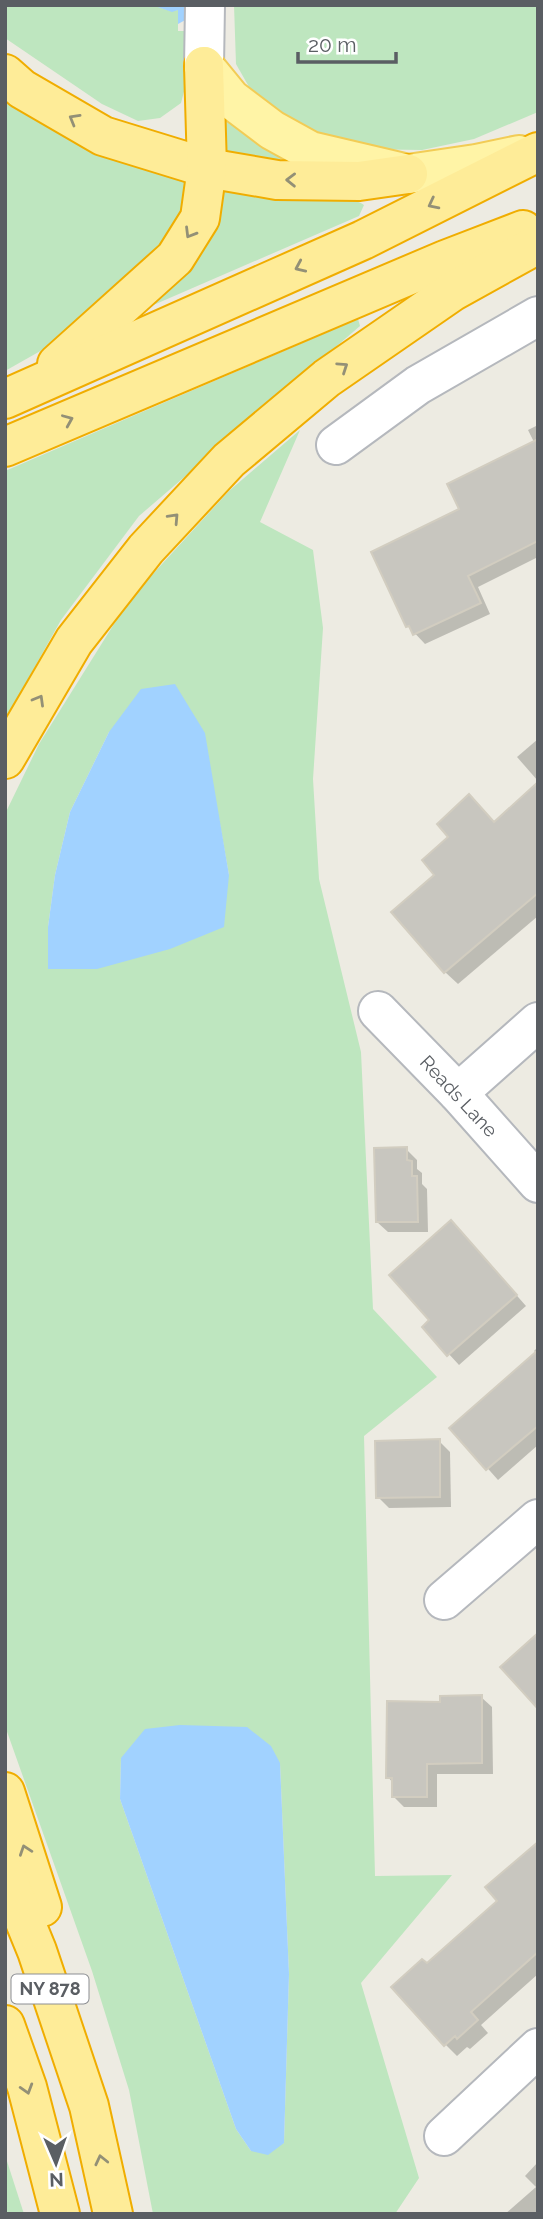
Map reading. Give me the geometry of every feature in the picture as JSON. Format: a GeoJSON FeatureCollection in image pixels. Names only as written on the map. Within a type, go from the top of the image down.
{"type":"FeatureCollection","features":[{"type":"Feature","properties":{"kind":"highway"},"geometry":{"type":"LineString","coordinates":[[17,394],[175,258],[200,218],[207,168],[204,66]]}},
{"type":"Feature","properties":{"kind":"highway"},"geometry":{"type":"LineString","coordinates":[[5,74],[22,89],[103,136],[207,168],[276,180],[359,181],[408,174]]}},
{"type":"Feature","properties":{"kind":"highway"},"geometry":{"type":"LineString","coordinates":[[17,394],[363,240],[538,151]]}},
{"type":"Feature","properties":{"kind":"highway"},"geometry":{"type":"LineString","coordinates":[[5,447],[444,260],[538,224]]}},
{"type":"Feature","properties":{"kind":"highway"},"geometry":{"type":"LineString","coordinates":[[5,760],[74,641],[146,549],[229,460],[327,378],[453,291],[538,244]]}},
{"type":"Feature","properties":{"kind":"highway"},"geometry":{"type":"LineString","coordinates":[[5,1792],[30,1865],[67,1996],[89,2106]]}},
{"type":"Feature","properties":{"kind":"highway","name":"NY 878"},"geometry":{"type":"LineString","coordinates":[[5,1873],[37,1951],[89,2106],[113,2214]]}},
{"type":"Feature","properties":{"kind":"highway","name":"NY 878"},"geometry":{"type":"LineString","coordinates":[[5,2025],[27,2087],[61,2214]]}},
{"type":"Feature","properties":{"kind":"main road"},"geometry":{"type":"LineString","coordinates":[[204,66],[231,99],[272,130],[310,151],[408,174],[538,151]]}},
{"type":"Feature","properties":{"kind":"street"},"geometry":{"type":"LineString","coordinates":[[204,66],[205,7]]}},
{"type":"Feature","properties":{"kind":"street"},"geometry":{"type":"LineString","coordinates":[[336,445],[418,385],[538,316]]}},
{"type":"Feature","properties":{"kind":"street","name":"Reads Lane"},"geometry":{"type":"LineString","coordinates":[[378,1011],[458,1093],[538,1183]]}},
{"type":"Feature","properties":{"kind":"street"},"geometry":{"type":"LineString","coordinates":[[458,1093],[538,1022]]}},
{"type":"Feature","properties":{"kind":"street"},"geometry":{"type":"LineString","coordinates":[[444,1600],[538,1519]]}},
{"type":"Feature","properties":{"kind":"street"},"geometry":{"type":"LineString","coordinates":[[444,2136],[538,2048]]}},
{"type":"Feature","properties":{"kind":"green space"},"geometry":{"type":"Polygon","coordinates":[[[5,5],[152,5],[171,11],[178,10],[178,31],[188,31],[187,80],[181,103],[160,118],[138,121],[102,104],[5,38],[5,5]]]}},
{"type":"Feature","properties":{"kind":"green space"},"geometry":{"type":"Polygon","coordinates":[[[234,5],[538,5],[538,112],[474,139],[422,150],[357,149],[261,108],[236,64],[234,5]]]}},
{"type":"Feature","properties":{"kind":"green space"},"geometry":{"type":"Polygon","coordinates":[[[209,88],[298,154],[271,162],[217,157],[209,88]]]}},
{"type":"Feature","properties":{"kind":"green space"},"geometry":{"type":"Polygon","coordinates":[[[5,89],[190,182],[178,235],[51,345],[5,371],[5,89]]]}},
{"type":"Feature","properties":{"kind":"green space"},"geometry":{"type":"Polygon","coordinates":[[[218,187],[283,199],[343,199],[364,205],[359,216],[135,313],[218,187]]]}},
{"type":"Feature","properties":{"kind":"green space"},"geometry":{"type":"Polygon","coordinates":[[[358,319],[360,326],[139,516],[61,620],[5,720],[5,471],[358,319]]]}},
{"type":"Feature","properties":{"kind":"green space"},"geometry":{"type":"Polygon","coordinates":[[[300,430],[260,522],[313,550],[323,628],[313,779],[319,879],[361,1052],[373,1309],[437,1377],[364,1436],[375,1876],[452,1875],[361,1983],[419,2178],[395,2214],[153,2214],[129,2090],[92,1971],[5,1726],[5,814],[39,744],[129,600],[229,491],[300,430]],[[109,732],[70,812],[55,875],[48,927],[48,968],[229,875],[219,819],[109,732]],[[121,1758],[120,1799],[236,2129],[251,2151],[284,2143],[289,1974],[280,1763],[121,1758]]]}},
{"type":"Feature","properties":{"kind":"green space"},"geometry":{"type":"Polygon","coordinates":[[[5,2155],[24,2214],[5,2214],[5,2155]]]}},
{"type":"Feature","properties":{"kind":"water"},"geometry":{"type":"Polygon","coordinates":[[[152,5],[213,5],[178,24],[178,10],[172,12],[152,5]]]}},
{"type":"Feature","properties":{"kind":"water"},"geometry":{"type":"Polygon","coordinates":[[[175,684],[205,733],[229,875],[224,927],[170,949],[97,969],[48,969],[48,927],[55,875],[70,812],[109,732],[141,689],[175,684]]]}},
{"type":"Feature","properties":{"kind":"water"},"geometry":{"type":"Polygon","coordinates":[[[180,1725],[247,1727],[271,1746],[280,1763],[289,1974],[284,2143],[268,2155],[251,2151],[236,2129],[120,1799],[121,1758],[145,1729],[180,1725]]]}},
{"type":"Feature","properties":{"kind":"building"},"geometry":{"type":"Polygon","coordinates":[[[538,439],[538,541],[468,576],[481,603],[413,635],[409,626],[406,627],[371,552],[459,509],[447,484],[538,439]]]}},
{"type":"Feature","properties":{"kind":"building"},"geometry":{"type":"Polygon","coordinates":[[[538,782],[538,893],[444,973],[391,912],[434,875],[422,860],[448,837],[437,824],[469,794],[494,822],[538,782]]]}},
{"type":"Feature","properties":{"kind":"building"},"geometry":{"type":"Polygon","coordinates":[[[407,1147],[407,1160],[412,1161],[412,1176],[417,1176],[418,1222],[376,1222],[374,1148],[407,1147]]]}},
{"type":"Feature","properties":{"kind":"building"},"geometry":{"type":"Polygon","coordinates":[[[451,1220],[517,1295],[447,1356],[422,1327],[429,1320],[389,1275],[451,1220]]]}},
{"type":"Feature","properties":{"kind":"building"},"geometry":{"type":"Polygon","coordinates":[[[538,1350],[538,1426],[486,1470],[449,1428],[538,1350]]]}},
{"type":"Feature","properties":{"kind":"building"},"geometry":{"type":"Polygon","coordinates":[[[440,1439],[440,1497],[376,1498],[375,1441],[440,1439]]]}},
{"type":"Feature","properties":{"kind":"building"},"geometry":{"type":"Polygon","coordinates":[[[538,1633],[538,1709],[500,1667],[538,1633]]]}},
{"type":"Feature","properties":{"kind":"building"},"geometry":{"type":"Polygon","coordinates":[[[482,1695],[482,1763],[427,1764],[427,1797],[392,1797],[392,1778],[386,1778],[387,1701],[440,1702],[440,1696],[482,1695]]]}},
{"type":"Feature","properties":{"kind":"building"},"geometry":{"type":"Polygon","coordinates":[[[538,1842],[538,1952],[471,2012],[478,2020],[457,2039],[455,2036],[444,2046],[391,1987],[422,1959],[427,1963],[497,1901],[485,1887],[538,1842]]]}}]}
